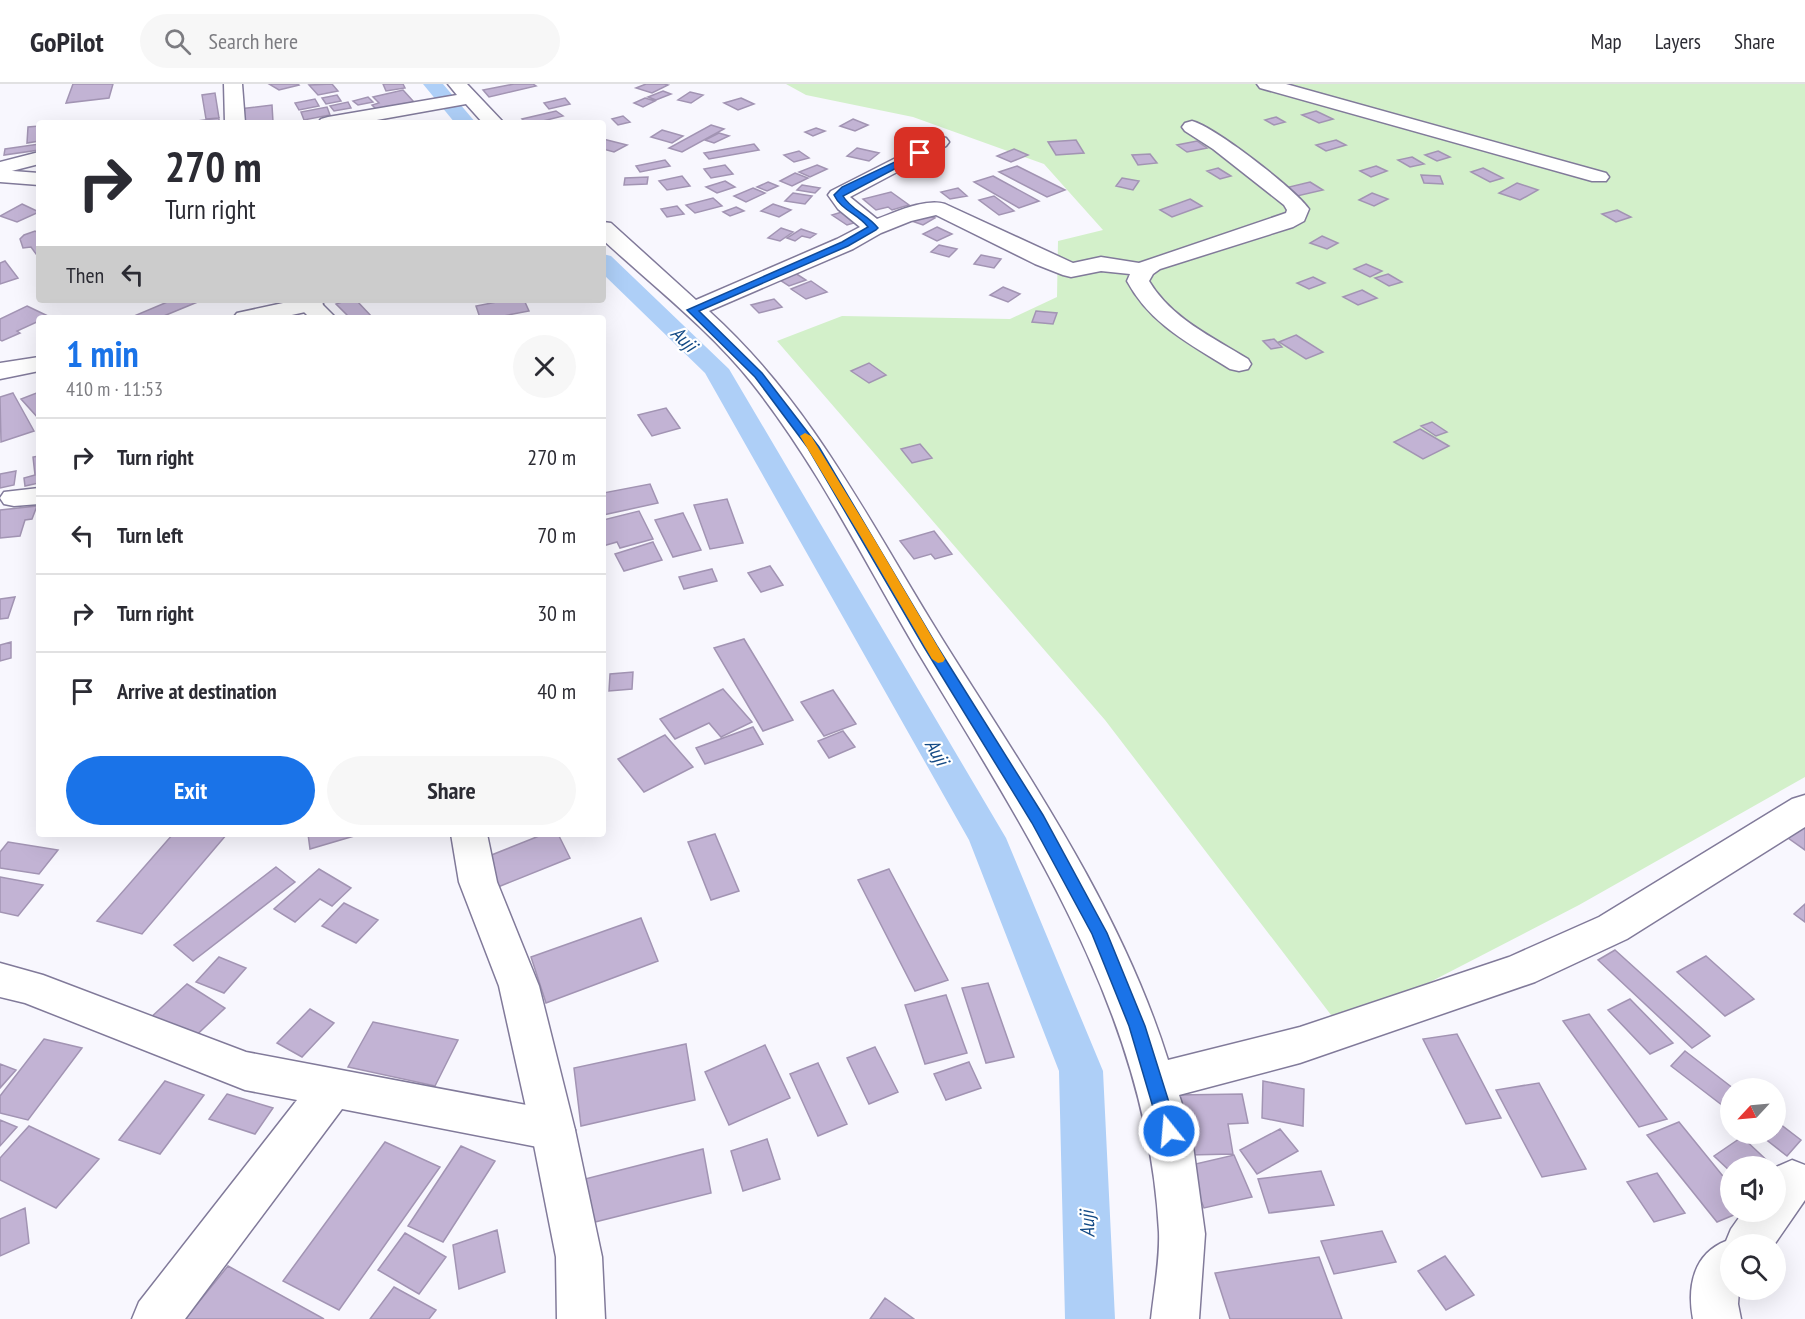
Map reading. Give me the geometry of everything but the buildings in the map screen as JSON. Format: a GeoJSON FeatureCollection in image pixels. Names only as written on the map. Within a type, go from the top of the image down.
{"type":"FeatureCollection","features":[{"type":"Feature","properties":{"kind":"street"},"geometry":{"type":"LineString","coordinates":[[233,84],[235,120]]}},
{"type":"Feature","properties":{"kind":"street"},"geometry":{"type":"LineString","coordinates":[[1266,84],[1599,177]]}},
{"type":"Feature","properties":{"kind":"street"},"geometry":{"type":"LineString","coordinates":[[345,120],[426,106],[462,94],[491,120]]}},
{"type":"Feature","properties":{"kind":"street"},"geometry":{"type":"LineString","coordinates":[[1192,127],[1220,145],[1298,209],[1296,216],[1266,229],[1152,264],[1143,270],[1138,281],[1145,296],[1169,319],[1239,364]]}},
{"type":"Feature","properties":{"kind":"street"},"geometry":{"type":"LineString","coordinates":[[873,228],[867,219],[842,202],[838,195],[845,189],[939,142]]}},
{"type":"Feature","properties":{"kind":"street"},"geometry":{"type":"LineString","coordinates":[[0,168],[36,159]]}},
{"type":"Feature","properties":{"kind":"street"},"geometry":{"type":"LineString","coordinates":[[0,176],[36,179]]}},
{"type":"Feature","properties":{"kind":"street"},"geometry":{"type":"LineString","coordinates":[[692,310],[845,244],[873,228],[904,216],[938,208],[1025,251],[1071,270],[1101,264],[1115,264],[1143,270]]}},
{"type":"Feature","properties":{"kind":"street"},"geometry":{"type":"LineString","coordinates":[[606,231],[759,375],[813,447],[931,647],[1038,819],[1099,933],[1137,1026],[1169,1131],[1182,1234],[1175,1319]]}},
{"type":"Feature","properties":{"kind":"street"},"geometry":{"type":"LineString","coordinates":[[264,315],[313,307]]}},
{"type":"Feature","properties":{"kind":"street"},"geometry":{"type":"LineString","coordinates":[[0,371],[36,365]]}},
{"type":"Feature","properties":{"kind":"street"},"geometry":{"type":"LineString","coordinates":[[1154,1082],[1300,1045],[1521,970],[1613,928],[1805,808]]}},
{"type":"Feature","properties":{"kind":"street"},"geometry":{"type":"LineString","coordinates":[[470,837],[478,882],[519,986],[553,1130],[579,1257],[581,1319]]}},
{"type":"Feature","properties":{"kind":"street"},"geometry":{"type":"LineString","coordinates":[[0,980],[28,987],[245,1071],[553,1130]]}},
{"type":"Feature","properties":{"kind":"street"},"geometry":{"type":"LineString","coordinates":[[156,1319],[332,1088]]}},
{"type":"Feature","properties":{"kind":"street"},"geometry":{"type":"LineString","coordinates":[[1717,1319],[1714,1304],[1717,1275],[1720,1272]]}},
{"type":"Feature","properties":{"kind":"green space"},"geometry":{"type":"Polygon","coordinates":[[[786,84],[1805,84],[1805,777],[1579,905],[1341,1028],[1105,720],[777,341],[842,316],[1010,319],[1057,297],[1058,241],[1103,230],[1044,164],[913,117],[806,95],[786,84]]]}},
{"type":"Feature","properties":{"kind":"waterway","name":"Auji"},"geometry":{"type":"LineString","coordinates":[[433,84],[463,120]]}},
{"type":"Feature","properties":{"kind":"waterway","name":"Auji"},"geometry":{"type":"LineString","coordinates":[[606,264],[716,369],[987,838],[1081,1071],[1090,1319]]}},
{"type":"Feature","properties":{"kind":"slow traffic"},"geometry":{"type":"LineString","coordinates":[[805,436],[938,659]]}},
{"type":"Feature","properties":{"kind":"route"},"geometry":{"type":"LineString","coordinates":[[920,153],[845,189],[838,195],[842,202],[867,219],[873,228],[845,244],[692,310],[724,338],[759,375],[813,447],[931,647],[1038,819],[1099,933],[1137,1026],[1169,1131]]}}]}
